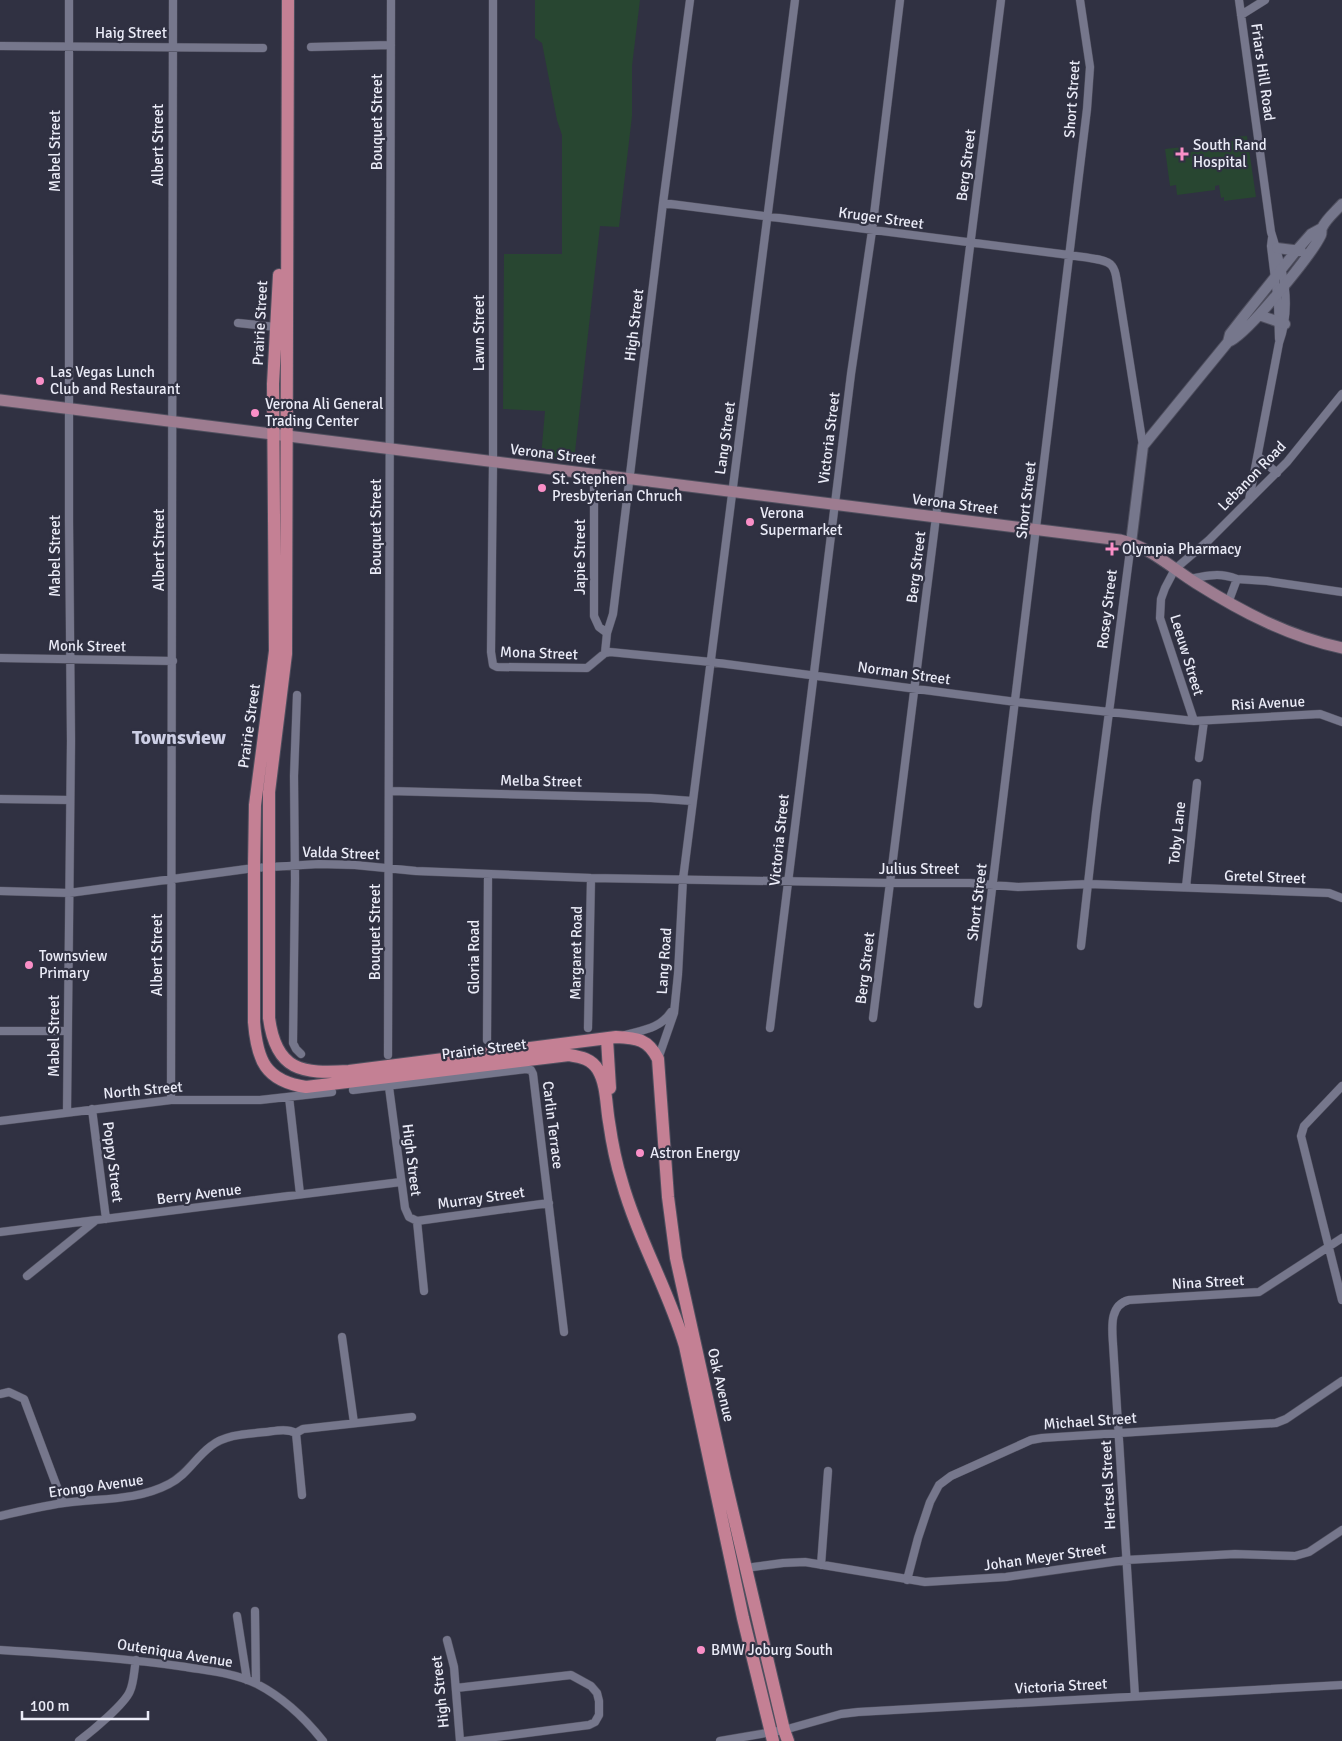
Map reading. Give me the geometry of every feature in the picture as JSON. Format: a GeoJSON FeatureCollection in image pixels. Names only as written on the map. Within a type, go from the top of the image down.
{"type":"FeatureCollection","features":[{"type":"Feature","properties":{"kind":"main road","name":"Prairie Street"},"geometry":{"type":"LineString","coordinates":[[280,0],[280,263],[273,384],[279,435],[286,654],[269,792],[269,1018],[278,1050],[291,1064],[308,1071],[323,1073],[611,1038],[630,1038],[649,1044]]}},
{"type":"Feature","properties":{"kind":"main road","name":"Prairie Street"},"geometry":{"type":"LineString","coordinates":[[288,0],[275,651],[256,796],[254,868],[254,1012],[256,1043],[264,1064],[279,1079],[292,1085],[306,1086],[569,1055],[587,1059],[598,1069],[604,1088],[607,1110]]}},
{"type":"Feature","properties":{"kind":"main road","name":"Verona Street"},"geometry":{"type":"LineString","coordinates":[[0,400],[1120,540],[1131,543],[1228,603],[1276,628],[1342,648]]}},
{"type":"Feature","properties":{"kind":"main road"},"geometry":{"type":"LineString","coordinates":[[607,1110],[610,1094],[611,1038]]}},
{"type":"Feature","properties":{"kind":"main road","name":"Oak Avenue"},"geometry":{"type":"LineString","coordinates":[[649,1044],[658,1059],[668,1197],[676,1258],[723,1470],[786,1735]]}},
{"type":"Feature","properties":{"kind":"main road","name":"Oak Avenue"},"geometry":{"type":"LineString","coordinates":[[607,1110],[623,1184],[639,1229],[672,1305],[685,1346],[771,1737]]}},
{"type":"Feature","properties":{"kind":"street","name":"Mabel Street"},"geometry":{"type":"LineString","coordinates":[[67,1112],[70,740],[69,0]]}},
{"type":"Feature","properties":{"kind":"street","name":"Albert Street"},"geometry":{"type":"LineString","coordinates":[[171,1100],[173,0]]}},
{"type":"Feature","properties":{"kind":"street","name":"Bouquet Street"},"geometry":{"type":"LineString","coordinates":[[388,1054],[391,0]]}},
{"type":"Feature","properties":{"kind":"street","name":"Lawn Street"},"geometry":{"type":"LineString","coordinates":[[493,0],[491,652],[493,665]]}},
{"type":"Feature","properties":{"kind":"street","name":"High Street"},"geometry":{"type":"LineString","coordinates":[[608,652],[607,633],[613,614],[690,0]]}},
{"type":"Feature","properties":{"kind":"street","name":"Lang Street"},"geometry":{"type":"LineString","coordinates":[[683,879],[794,0]]}},
{"type":"Feature","properties":{"kind":"street","name":"Victoria Street"},"geometry":{"type":"LineString","coordinates":[[770,1028],[851,374],[872,231],[900,0]]}},
{"type":"Feature","properties":{"kind":"street","name":"Berg Street"},"geometry":{"type":"LineString","coordinates":[[873,1018],[1001,0]]}},
{"type":"Feature","properties":{"kind":"street","name":"Short Street"},"geometry":{"type":"LineString","coordinates":[[978,1004],[1090,81],[1089,52],[1080,0]]}},
{"type":"Feature","properties":{"kind":"street","name":"Friars Hill Road"},"geometry":{"type":"LineString","coordinates":[[1240,0],[1282,323]]}},
{"type":"Feature","properties":{"kind":"street"},"geometry":{"type":"LineString","coordinates":[[1241,15],[1265,0]]}},
{"type":"Feature","properties":{"kind":"street"},"geometry":{"type":"LineString","coordinates":[[311,46],[391,45]]}},
{"type":"Feature","properties":{"kind":"street","name":"Haig Street"},"geometry":{"type":"LineString","coordinates":[[0,46],[263,48]]}},
{"type":"Feature","properties":{"kind":"street","name":"Kruger Street"},"geometry":{"type":"LineString","coordinates":[[663,204],[1095,259]]}},
{"type":"Feature","properties":{"kind":"street"},"geometry":{"type":"LineString","coordinates":[[1228,342],[1236,338],[1259,315],[1285,284],[1320,236],[1322,228],[1342,204]]}},
{"type":"Feature","properties":{"kind":"street"},"geometry":{"type":"LineString","coordinates":[[1143,446],[1228,342],[1234,330],[1296,250],[1316,230],[1322,228]]}},
{"type":"Feature","properties":{"kind":"street","name":"Friars Hill Road"},"geometry":{"type":"LineString","coordinates":[[1249,500],[1259,457],[1286,300],[1282,268],[1272,236]]}},
{"type":"Feature","properties":{"kind":"street"},"geometry":{"type":"LineString","coordinates":[[1277,248],[1310,251]]}},
{"type":"Feature","properties":{"kind":"street","name":"Rosey Street"},"geometry":{"type":"LineString","coordinates":[[1080,946],[1143,446],[1116,273],[1110,263],[1095,259]]}},
{"type":"Feature","properties":{"kind":"street"},"geometry":{"type":"LineString","coordinates":[[1259,315],[1282,323]]}},
{"type":"Feature","properties":{"kind":"street"},"geometry":{"type":"LineString","coordinates":[[238,323],[276,327]]}},
{"type":"Feature","properties":{"kind":"street","name":"Lebanon Road"},"geometry":{"type":"LineString","coordinates":[[1175,569],[1209,540],[1287,462],[1342,394]]}},
{"type":"Feature","properties":{"kind":"street"},"geometry":{"type":"LineString","coordinates":[[1259,457],[1276,473]]}},
{"type":"Feature","properties":{"kind":"street","name":"Japie Street"},"geometry":{"type":"LineString","coordinates":[[594,474],[594,616],[598,627],[607,633]]}},
{"type":"Feature","properties":{"kind":"street","name":"Leeuw Street"},"geometry":{"type":"LineString","coordinates":[[1175,569],[1161,599],[1160,618],[1194,721]]}},
{"type":"Feature","properties":{"kind":"street"},"geometry":{"type":"LineString","coordinates":[[1188,579],[1223,574],[1237,579],[1267,581],[1342,592]]}},
{"type":"Feature","properties":{"kind":"street"},"geometry":{"type":"LineString","coordinates":[[1228,603],[1237,579]]}},
{"type":"Feature","properties":{"kind":"street","name":"Mona Street"},"geometry":{"type":"LineString","coordinates":[[493,665],[497,667],[583,668],[590,666],[608,652]]}},
{"type":"Feature","properties":{"kind":"street","name":"Norman Street"},"geometry":{"type":"LineString","coordinates":[[608,652],[711,662],[1016,702],[1194,721]]}},
{"type":"Feature","properties":{"kind":"street","name":"Monk Street"},"geometry":{"type":"LineString","coordinates":[[0,658],[173,661]]}},
{"type":"Feature","properties":{"kind":"street"},"geometry":{"type":"LineString","coordinates":[[297,695],[294,776],[293,1044],[301,1054]]}},
{"type":"Feature","properties":{"kind":"street","name":"Risi Avenue"},"geometry":{"type":"LineString","coordinates":[[1194,721],[1320,714],[1342,722]]}},
{"type":"Feature","properties":{"kind":"street"},"geometry":{"type":"LineString","coordinates":[[1199,758],[1204,721]]}},
{"type":"Feature","properties":{"kind":"street","name":"Toby Lane"},"geometry":{"type":"LineString","coordinates":[[1186,887],[1197,783]]}},
{"type":"Feature","properties":{"kind":"street","name":"Melba Street"},"geometry":{"type":"LineString","coordinates":[[390,792],[650,798],[692,801]]}},
{"type":"Feature","properties":{"kind":"street"},"geometry":{"type":"LineString","coordinates":[[0,799],[69,800]]}},
{"type":"Feature","properties":{"kind":"street","name":"Valda Street"},"geometry":{"type":"LineString","coordinates":[[0,891],[69,892],[254,868],[294,865],[355,865],[416,871],[591,878],[683,879]]}},
{"type":"Feature","properties":{"kind":"street","name":"Gloria Road"},"geometry":{"type":"LineString","coordinates":[[487,1040],[488,874]]}},
{"type":"Feature","properties":{"kind":"street","name":"Margaret Road"},"geometry":{"type":"LineString","coordinates":[[588,1028],[591,878]]}},
{"type":"Feature","properties":{"kind":"street","name":"Julius Street"},"geometry":{"type":"LineString","coordinates":[[683,879],[970,883],[1033,887],[1089,884],[1186,887]]}},
{"type":"Feature","properties":{"kind":"street","name":"Lang Road"},"geometry":{"type":"LineString","coordinates":[[611,1038],[664,1022],[675,1006],[683,879]]}},
{"type":"Feature","properties":{"kind":"street","name":"Gretel Street"},"geometry":{"type":"LineString","coordinates":[[1186,887],[1316,892],[1329,893],[1342,898]]}},
{"type":"Feature","properties":{"kind":"street"},"geometry":{"type":"LineString","coordinates":[[658,1059],[675,1006]]}},
{"type":"Feature","properties":{"kind":"street"},"geometry":{"type":"LineString","coordinates":[[0,1031],[68,1031]]}},
{"type":"Feature","properties":{"kind":"street","name":"Carlin Terrace"},"geometry":{"type":"LineString","coordinates":[[353,1090],[526,1069],[531,1070],[564,1332]]}},
{"type":"Feature","properties":{"kind":"street"},"geometry":{"type":"LineString","coordinates":[[1342,1086],[1304,1126],[1301,1136],[1302,1147],[1342,1300]]}},
{"type":"Feature","properties":{"kind":"street","name":"High Street"},"geometry":{"type":"LineString","coordinates":[[389,1087],[406,1212],[409,1217],[417,1221],[424,1291]]}},
{"type":"Feature","properties":{"kind":"street"},"geometry":{"type":"LineString","coordinates":[[300,1194],[290,1098],[332,1092]]}},
{"type":"Feature","properties":{"kind":"street","name":"North Street"},"geometry":{"type":"LineString","coordinates":[[0,1120],[171,1100],[290,1098]]}},
{"type":"Feature","properties":{"kind":"street","name":"Poppy Street"},"geometry":{"type":"LineString","coordinates":[[92,1109],[106,1219]]}},
{"type":"Feature","properties":{"kind":"street","name":"Berry Avenue"},"geometry":{"type":"LineString","coordinates":[[0,1232],[401,1182]]}},
{"type":"Feature","properties":{"kind":"street","name":"Murray Street"},"geometry":{"type":"LineString","coordinates":[[417,1221],[549,1203]]}},
{"type":"Feature","properties":{"kind":"street"},"geometry":{"type":"LineString","coordinates":[[28,1276],[95,1221]]}},
{"type":"Feature","properties":{"kind":"street","name":"Nina Street"},"geometry":{"type":"LineString","coordinates":[[1121,1303],[1129,1300],[1255,1293],[1267,1288],[1342,1238]]}},
{"type":"Feature","properties":{"kind":"street","name":"Hertsel Street"},"geometry":{"type":"LineString","coordinates":[[1121,1303],[1114,1312],[1112,1323],[1135,1696]]}},
{"type":"Feature","properties":{"kind":"street"},"geometry":{"type":"LineString","coordinates":[[342,1337],[354,1423]]}},
{"type":"Feature","properties":{"kind":"street","name":"Michael Street"},"geometry":{"type":"LineString","coordinates":[[907,1580],[930,1502],[939,1486],[946,1479],[1036,1438],[1276,1423],[1286,1419],[1342,1381]]}},
{"type":"Feature","properties":{"kind":"street"},"geometry":{"type":"LineString","coordinates":[[0,1394],[9,1392],[24,1399],[63,1503]]}},
{"type":"Feature","properties":{"kind":"street","name":"Erongo Avenue"},"geometry":{"type":"LineString","coordinates":[[0,1516],[63,1503],[152,1492],[177,1479],[209,1447],[227,1438],[283,1430],[296,1432],[303,1429],[412,1417]]}},
{"type":"Feature","properties":{"kind":"street"},"geometry":{"type":"LineString","coordinates":[[296,1432],[302,1495]]}},
{"type":"Feature","properties":{"kind":"street"},"geometry":{"type":"LineString","coordinates":[[821,1565],[828,1471]]}},
{"type":"Feature","properties":{"kind":"street","name":"Johan Meyer Street"},"geometry":{"type":"LineString","coordinates":[[746,1568],[794,1562],[932,1583],[989,1579],[1126,1560],[1235,1554],[1295,1556],[1309,1552],[1342,1530]]}},
{"type":"Feature","properties":{"kind":"street"},"geometry":{"type":"LineString","coordinates":[[255,1611],[256,1683]]}},
{"type":"Feature","properties":{"kind":"street"},"geometry":{"type":"LineString","coordinates":[[237,1616],[247,1680]]}},
{"type":"Feature","properties":{"kind":"street","name":"High Street"},"geometry":{"type":"LineString","coordinates":[[446,1640],[453,1658],[460,1741]]}},
{"type":"Feature","properties":{"kind":"street","name":"Outeniqua Avenue"},"geometry":{"type":"LineString","coordinates":[[0,1650],[91,1655],[230,1674],[256,1683],[289,1704],[323,1741]]}},
{"type":"Feature","properties":{"kind":"street"},"geometry":{"type":"LineString","coordinates":[[79,1741],[128,1695],[136,1660]]}},
{"type":"Feature","properties":{"kind":"street"},"geometry":{"type":"LineString","coordinates":[[456,1688],[571,1675],[593,1688],[599,1700],[599,1717],[589,1726],[465,1741]]}},
{"type":"Feature","properties":{"kind":"street","name":"Victoria Street"},"geometry":{"type":"LineString","coordinates":[[720,1741],[786,1735],[841,1714],[858,1712],[1342,1685]]}},
{"type":"Feature","properties":{"kind":"green space"},"geometry":{"type":"Polygon","coordinates":[[[535,0],[640,0],[632,66],[632,116],[619,227],[600,226],[574,461],[541,457],[545,411],[503,409],[504,254],[562,254],[562,135],[557,120],[542,43],[535,38],[535,0]]]}},
{"type":"Feature","properties":{"kind":"green space"},"geometry":{"type":"Polygon","coordinates":[[[1247,136],[1256,197],[1224,201],[1224,197],[1221,198],[1219,185],[1215,186],[1215,190],[1177,195],[1176,185],[1170,186],[1165,149],[1183,147],[1184,153],[1197,151],[1197,146],[1234,141],[1233,137],[1247,136]]]}},
{"type":"Feature","properties":{"kind":"place","name":"South Rand Hospital"},"geometry":{"type":"Point","coordinates":[1182,154]}},
{"type":"Feature","properties":{"kind":"place","name":"Las Vegas Lunch Club and Restaurant"},"geometry":{"type":"Point","coordinates":[40,381]}},
{"type":"Feature","properties":{"kind":"place","name":"Verona Ali General Trading Center"},"geometry":{"type":"Point","coordinates":[255,413]}},
{"type":"Feature","properties":{"kind":"place","name":"St. Stephen Presbyterian Chruch"},"geometry":{"type":"Point","coordinates":[542,488]}},
{"type":"Feature","properties":{"kind":"place","name":"Verona Supermarket"},"geometry":{"type":"Point","coordinates":[750,522]}},
{"type":"Feature","properties":{"kind":"place","name":"Olympia Pharmacy"},"geometry":{"type":"Point","coordinates":[1112,549]}},
{"type":"Feature","properties":{"kind":"place","name":"Townsview Primary"},"geometry":{"type":"Point","coordinates":[29,965]}},
{"type":"Feature","properties":{"kind":"place","name":"Astron Energy"},"geometry":{"type":"Point","coordinates":[640,1153]}},
{"type":"Feature","properties":{"kind":"place","name":"BMW Joburg South"},"geometry":{"type":"Point","coordinates":[701,1650]}},
{"type":"Feature","properties":{"kind":"district","name":"Townsview"},"geometry":{"type":"Point","coordinates":[179,737]}}]}
